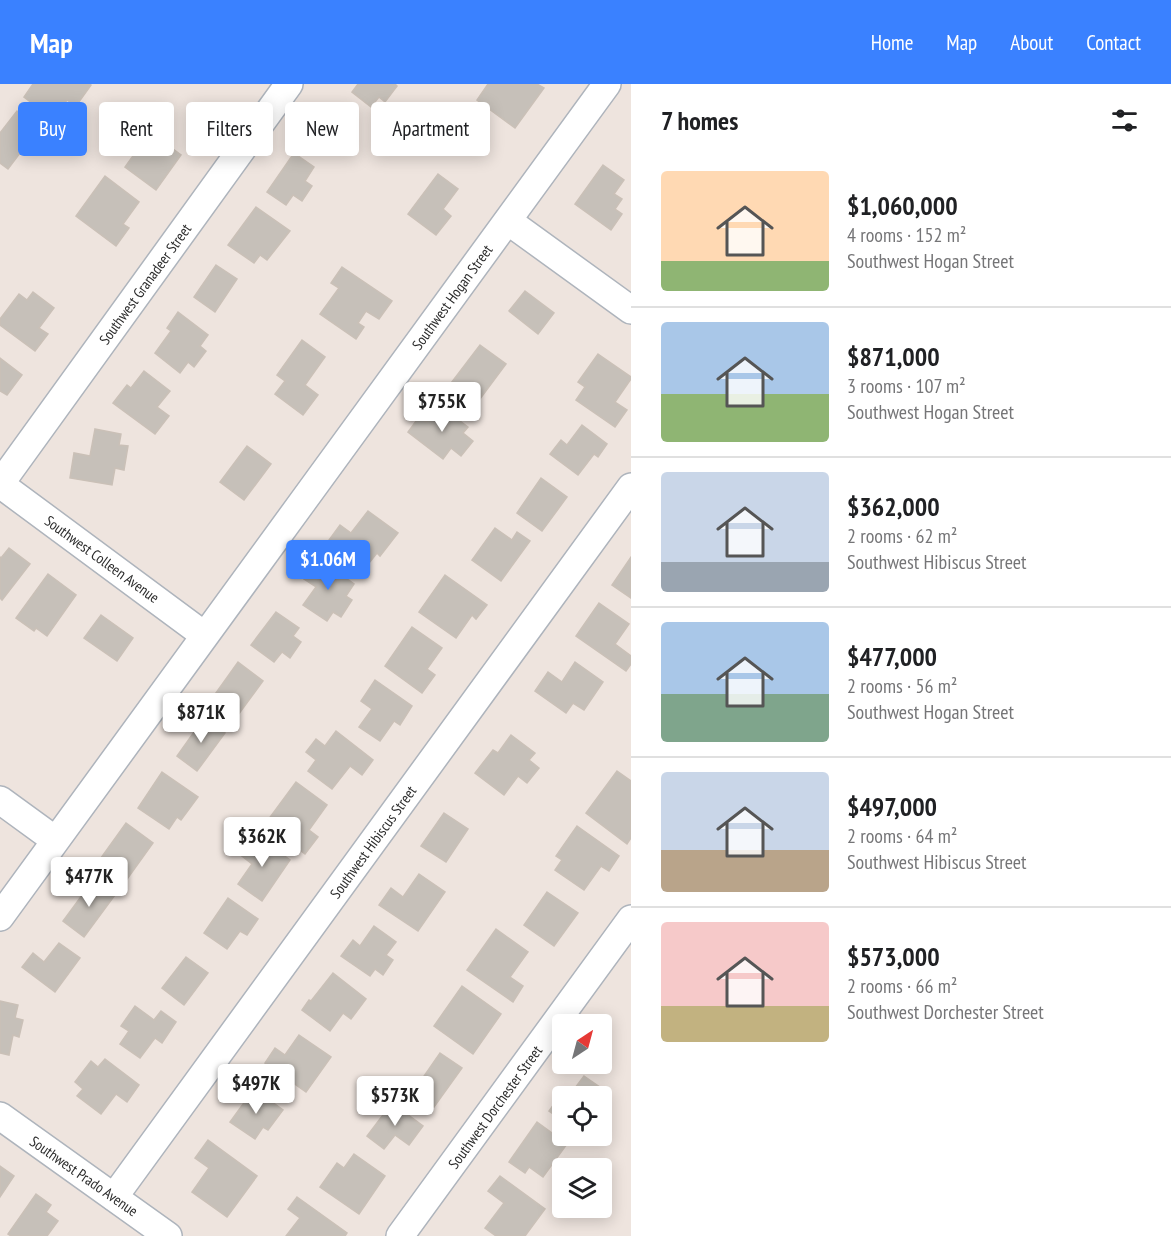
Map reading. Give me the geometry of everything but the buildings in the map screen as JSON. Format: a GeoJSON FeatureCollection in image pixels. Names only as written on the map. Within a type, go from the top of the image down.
{"type":"FeatureCollection","features":[{"type":"Feature","properties":{"kind":"street","name":"Southwest Granadeer Street"},"geometry":{"type":"LineString","coordinates":[[0,484],[289,84]]}},
{"type":"Feature","properties":{"kind":"street","name":"Southwest Hogan Street"},"geometry":{"type":"LineString","coordinates":[[0,917],[607,84]]}},
{"type":"Feature","properties":{"kind":"street"},"geometry":{"type":"LineString","coordinates":[[508,221],[631,310]]}},
{"type":"Feature","properties":{"kind":"street","name":"Southwest Colleen Avenue"},"geometry":{"type":"LineString","coordinates":[[0,484],[204,635]]}},
{"type":"Feature","properties":{"kind":"street","name":"Southwest Hibiscus Street"},"geometry":{"type":"LineString","coordinates":[[114,1197],[631,487]]}},
{"type":"Feature","properties":{"kind":"street"},"geometry":{"type":"LineString","coordinates":[[0,800],[55,840]]}},
{"type":"Feature","properties":{"kind":"street","name":"Southwest Dorchester Street"},"geometry":{"type":"LineString","coordinates":[[400,1236],[631,919]]}},
{"type":"Feature","properties":{"kind":"street","name":"Southwest Prado Avenue"},"geometry":{"type":"LineString","coordinates":[[0,1116],[168,1236]]}}]}
